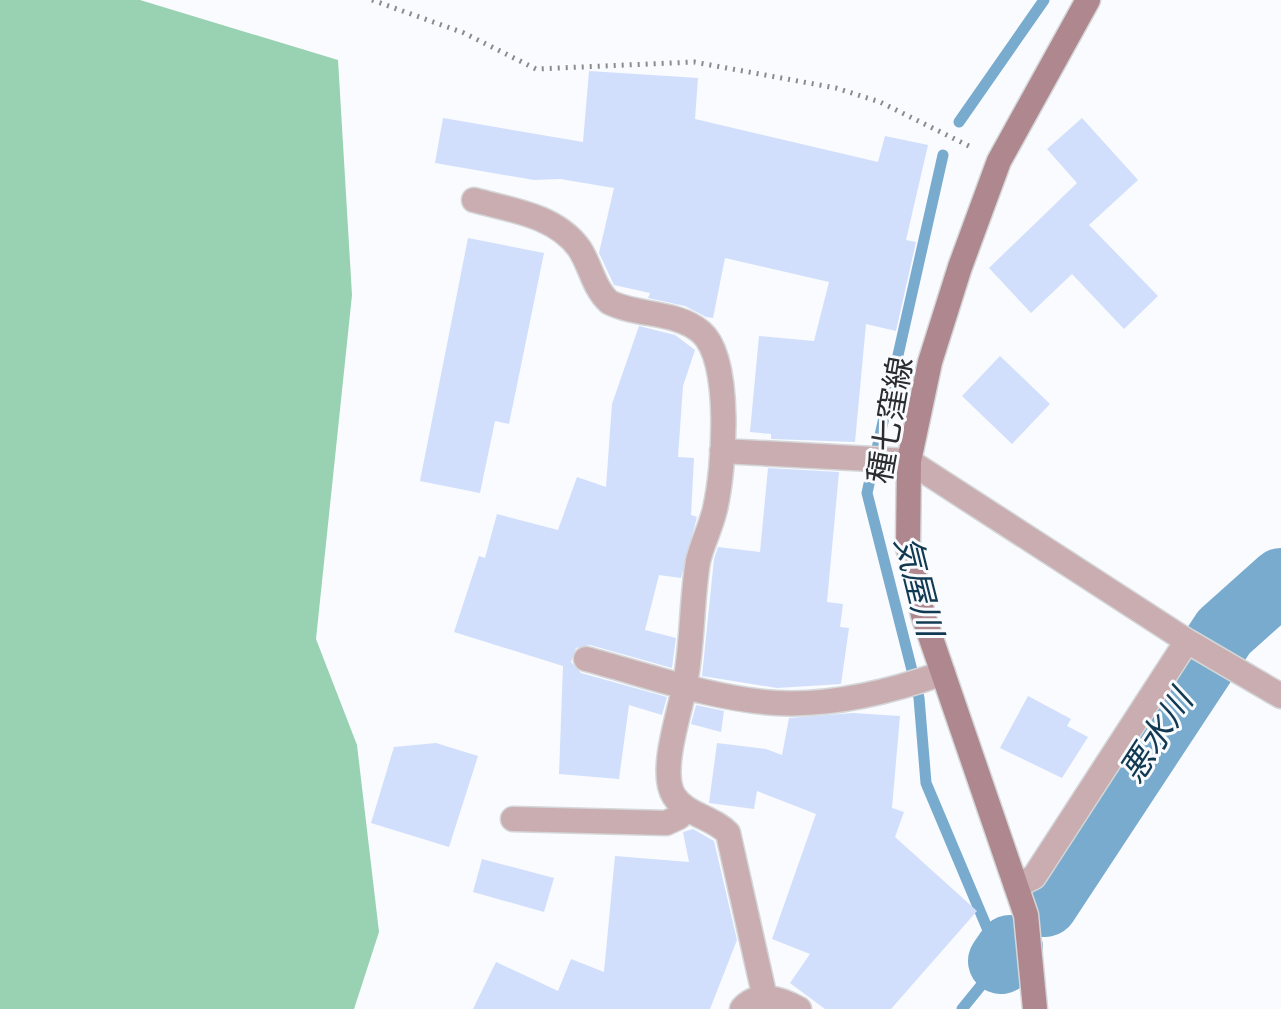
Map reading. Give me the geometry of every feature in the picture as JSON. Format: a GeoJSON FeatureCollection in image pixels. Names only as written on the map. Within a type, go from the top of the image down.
{"type":"FeatureCollection","features":[{"type":"Feature","properties":{"kind":"main road","name":"種七窪線"},"geometry":{"type":"LineString","coordinates":[[1035,1009],[1026,915],[924,680],[923,615],[908,547],[909,461],[930,362],[960,267],[999,161],[1088,0]]}},
{"type":"Feature","properties":{"kind":"street"},"geometry":{"type":"LineString","coordinates":[[474,200],[539,217],[565,234],[579,249],[599,293],[609,302],[699,331],[710,343],[719,367],[722,451],[715,510],[699,560],[685,684],[671,751],[669,783],[674,796],[685,808],[718,822],[728,833],[765,998]]}},
{"type":"Feature","properties":{"kind":"street"},"geometry":{"type":"LineString","coordinates":[[722,451],[909,461],[1193,644],[1281,696]]}},
{"type":"Feature","properties":{"kind":"street"},"geometry":{"type":"LineString","coordinates":[[1016,886],[1034,877],[1193,644]]}},
{"type":"Feature","properties":{"kind":"street"},"geometry":{"type":"LineString","coordinates":[[586,659],[760,700],[803,703],[856,697],[924,680]]}},
{"type":"Feature","properties":{"kind":"street"},"geometry":{"type":"LineString","coordinates":[[513,819],[666,823],[679,817],[685,808]]}},
{"type":"Feature","properties":{"kind":"street"},"geometry":{"type":"LineString","coordinates":[[742,1009],[745,1004],[765,998],[783,1000],[799,1009]]}},
{"type":"Feature","properties":{"kind":"path"},"geometry":{"type":"LineString","coordinates":[[372,0],[464,33],[536,69],[694,62],[836,88],[880,102],[999,161]]}},
{"type":"Feature","properties":{"kind":"green space"},"geometry":{"type":"Polygon","coordinates":[[[0,0],[140,0],[338,60],[352,295],[316,639],[357,745],[379,932],[354,1009],[0,1009],[0,0]]]}},
{"type":"Feature","properties":{"kind":"building"},"geometry":{"type":"Polygon","coordinates":[[[589,71],[698,78],[695,119],[878,162],[885,136],[928,145],[906,240],[916,242],[896,331],[866,324],[855,442],[771,439],[771,434],[750,432],[759,336],[814,341],[829,282],[725,258],[713,318],[706,317],[685,306],[648,298],[650,293],[614,285],[599,253],[614,188],[560,179],[534,180],[435,163],[443,118],[583,142],[589,71]]]}},
{"type":"Feature","properties":{"kind":"building"},"geometry":{"type":"Polygon","coordinates":[[[1082,118],[1138,180],[1089,225],[1158,296],[1124,329],[1072,274],[1031,313],[989,268],[1077,183],[1047,149],[1082,118]]]}},
{"type":"Feature","properties":{"kind":"building"},"geometry":{"type":"Polygon","coordinates":[[[468,238],[544,253],[509,424],[495,421],[480,493],[420,481],[468,238]]]}},
{"type":"Feature","properties":{"kind":"building"},"geometry":{"type":"Polygon","coordinates":[[[639,326],[675,335],[695,350],[683,386],[678,457],[694,458],[691,515],[697,517],[681,578],[659,575],[645,630],[676,638],[672,668],[590,645],[576,648],[571,662],[581,673],[667,697],[662,715],[629,705],[619,779],[559,774],[563,666],[454,632],[479,556],[485,558],[497,514],[558,530],[577,477],[606,487],[612,404],[639,326]]]}},
{"type":"Feature","properties":{"kind":"building"},"geometry":{"type":"Polygon","coordinates":[[[1000,356],[1050,404],[1012,444],[962,396],[1000,356]]]}},
{"type":"Feature","properties":{"kind":"building"},"geometry":{"type":"Polygon","coordinates":[[[768,468],[839,472],[827,602],[843,604],[840,627],[849,628],[841,684],[777,688],[702,676],[714,559],[718,547],[760,552],[768,468]]]}},
{"type":"Feature","properties":{"kind":"building"},"geometry":{"type":"Polygon","coordinates":[[[1028,696],[1071,719],[1067,726],[1088,737],[1062,778],[1000,748],[1028,696]]]}},
{"type":"Feature","properties":{"kind":"building"},"geometry":{"type":"Polygon","coordinates":[[[696,705],[724,711],[721,732],[691,724],[696,705]]]}},
{"type":"Feature","properties":{"kind":"building"},"geometry":{"type":"Polygon","coordinates":[[[853,713],[900,716],[892,808],[904,812],[895,837],[977,911],[891,1009],[825,1009],[790,983],[810,954],[772,939],[816,814],[757,791],[754,809],[709,803],[717,743],[766,749],[782,755],[789,718],[853,713]]]}},
{"type":"Feature","properties":{"kind":"building"},"geometry":{"type":"Polygon","coordinates":[[[436,743],[478,756],[449,847],[371,823],[394,747],[436,743]]]}},
{"type":"Feature","properties":{"kind":"building"},"geometry":{"type":"Polygon","coordinates":[[[693,829],[714,841],[737,940],[710,1009],[473,1009],[496,962],[558,991],[571,959],[604,972],[615,856],[689,862],[683,832],[693,829]]]}},
{"type":"Feature","properties":{"kind":"building"},"geometry":{"type":"Polygon","coordinates":[[[482,859],[554,878],[544,912],[473,892],[482,859]]]}},
{"type":"Feature","properties":{"kind":"waterway","name":"気屋川"},"geometry":{"type":"LineString","coordinates":[[959,122],[1044,0]]}},
{"type":"Feature","properties":{"kind":"waterway","name":"気屋川"},"geometry":{"type":"LineString","coordinates":[[943,155],[867,493],[919,698],[926,783],[1001,961],[962,1009]]}},
{"type":"Feature","properties":{"kind":"waterway","name":"悪水川"},"geometry":{"type":"LineString","coordinates":[[1045,904],[1224,632],[1281,581]]}},
{"type":"Feature","properties":{"kind":"waterway","name":"悪水川"},"geometry":{"type":"LineString","coordinates":[[1001,961],[1010,948]]}}]}
